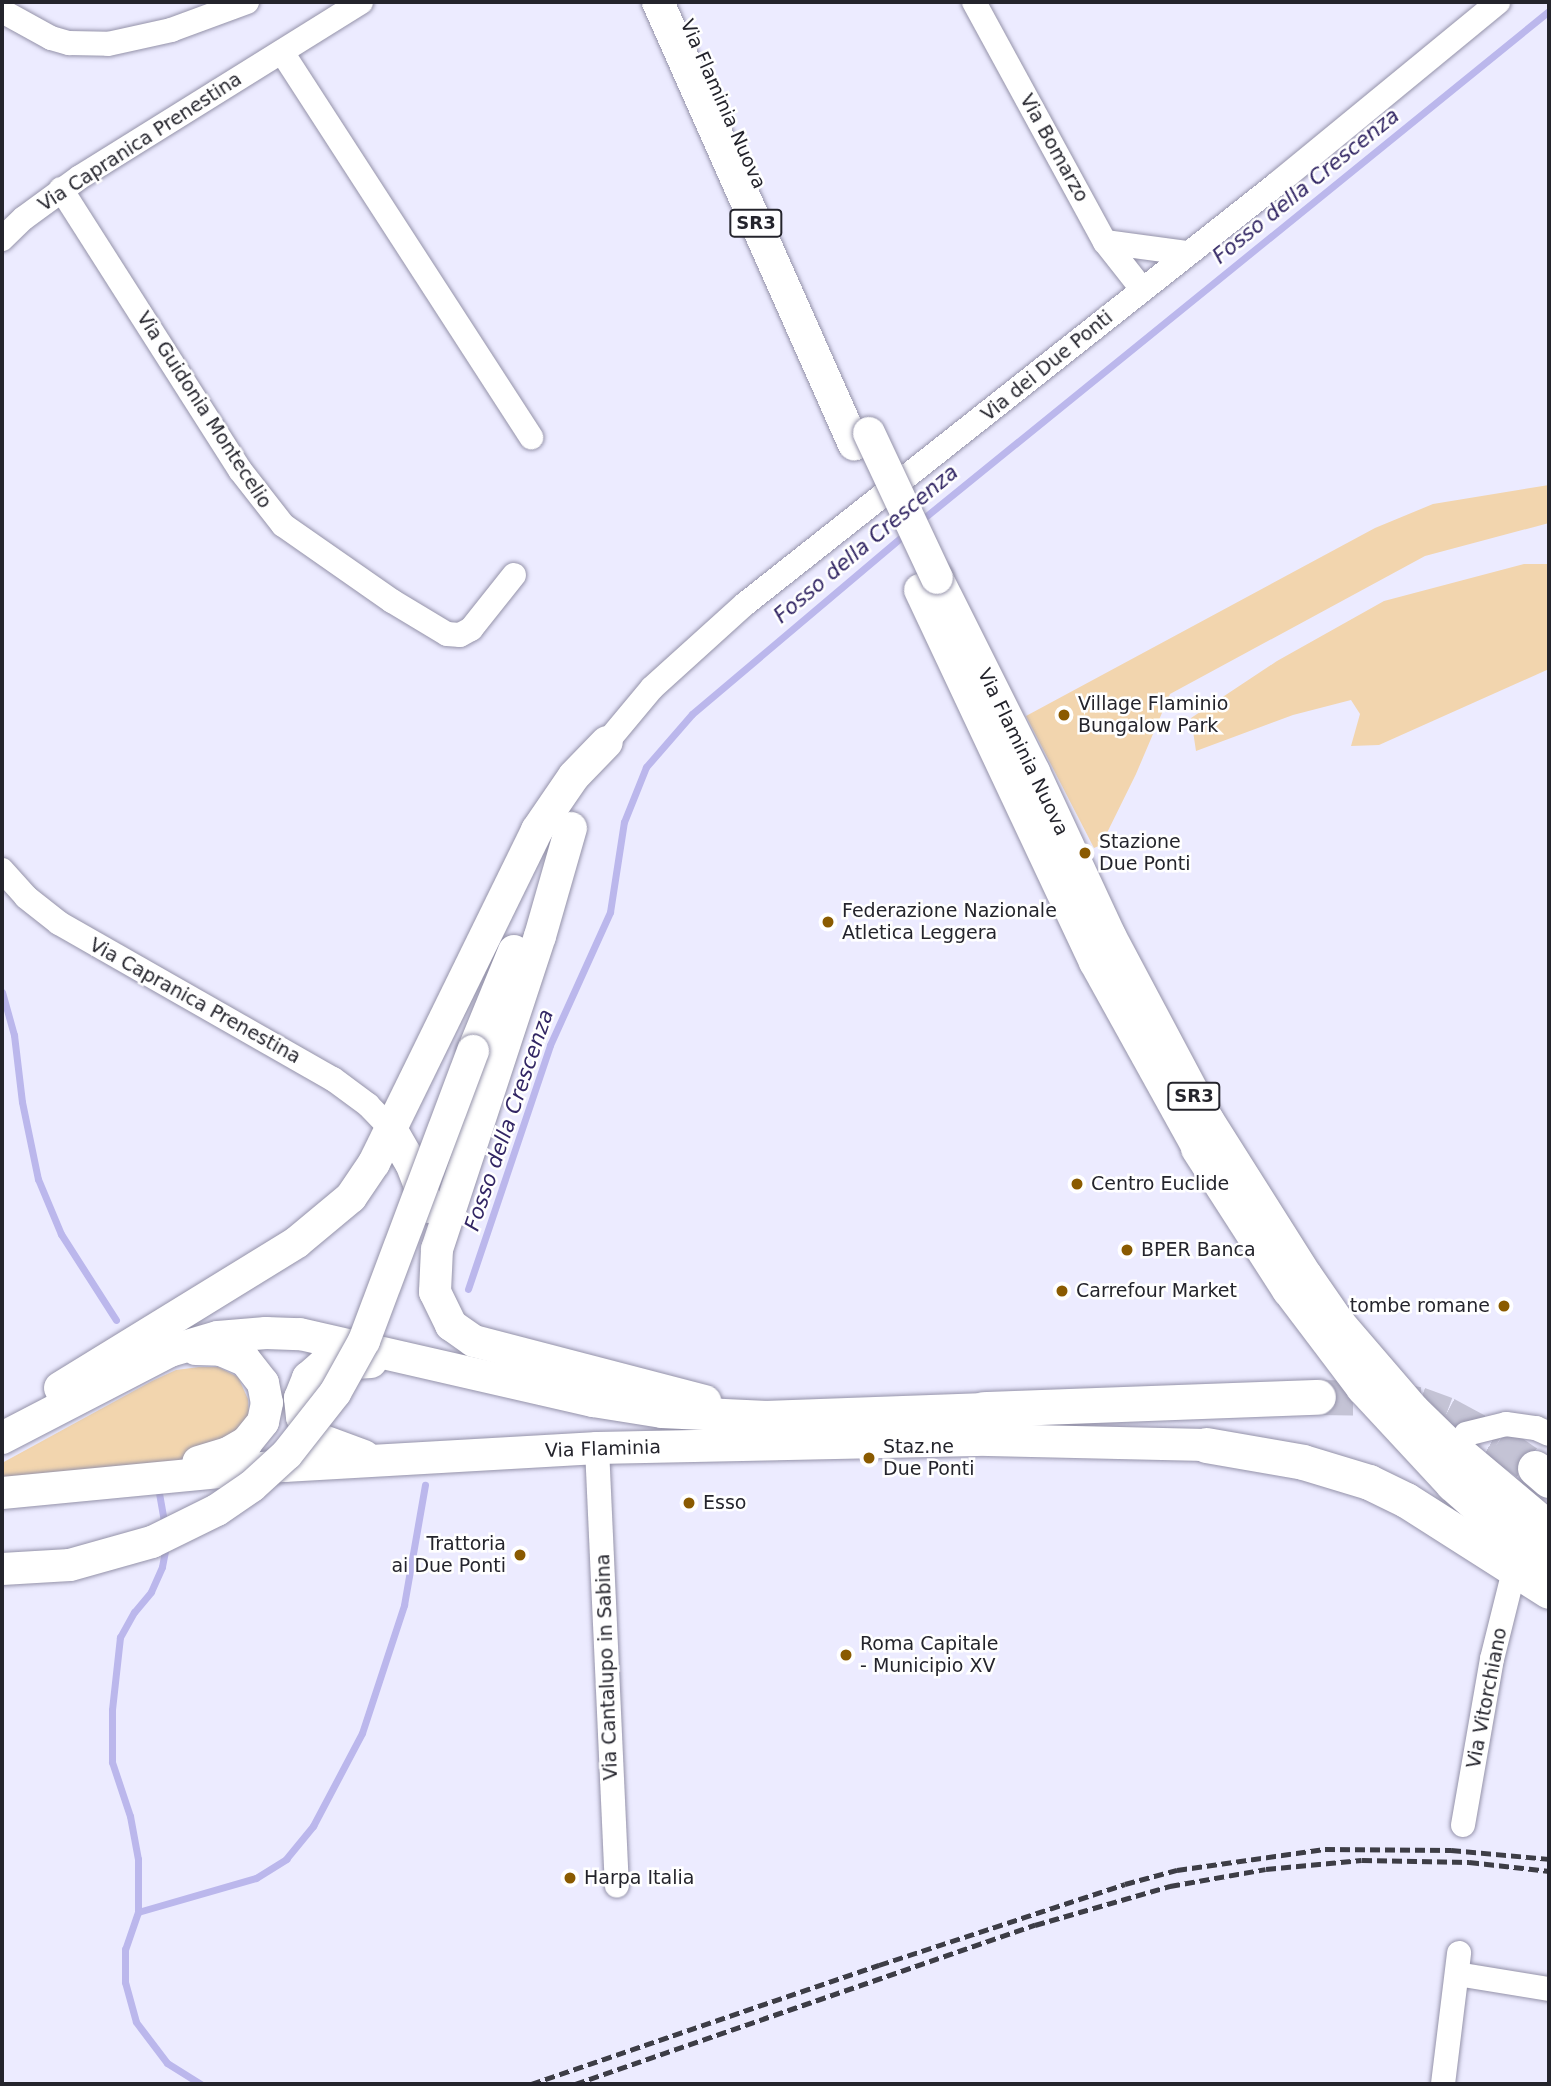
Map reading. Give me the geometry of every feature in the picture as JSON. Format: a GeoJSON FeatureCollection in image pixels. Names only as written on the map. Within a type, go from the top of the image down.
{"type":"FeatureCollection","features":[{"type":"Feature","properties":{"kind":"highway","name":"SR3"},"geometry":{"type":"LineString","coordinates":[[1198,1148],[1289,1289],[1363,1387],[1444,1475],[1549,1569]]}},
{"type":"Feature","properties":{"kind":"highway"},"geometry":{"type":"LineString","coordinates":[[984,1409],[1318,1397]]}},
{"type":"Feature","properties":{"kind":"highway","name":"SR3"},"geometry":{"type":"LineString","coordinates":[[1461,1442],[1549,1529]]}},
{"type":"Feature","properties":{"kind":"highway"},"geometry":{"type":"LineString","coordinates":[[1206,1445],[1303,1462],[1369,1482],[1406,1500],[1549,1591]]}},
{"type":"Feature","properties":{"kind":"main road","name":"Via Flaminia Nuova"},"geometry":{"type":"LineString","coordinates":[[657,2],[928,584],[1095,962],[1198,1148]]}},
{"type":"Feature","properties":{"kind":"main road","name":"Via Flaminia Nuova"},"geometry":{"type":"LineString","coordinates":[[678,2],[861,439]]}},
{"type":"Feature","properties":{"kind":"main road","name":"Via Flaminia Nuova"},"geometry":{"type":"LineString","coordinates":[[928,584],[1034,772],[1110,936],[1208,1119],[1340,1324],[1406,1402],[1461,1442]]}},
{"type":"Feature","properties":{"kind":"main road"},"geometry":{"type":"LineString","coordinates":[[2,1569],[70,1565],[152,1542],[218,1510],[252,1486],[287,1454],[335,1393],[364,1341],[473,1051],[607,742]]}},
{"type":"Feature","properties":{"kind":"main road"},"geometry":{"type":"LineString","coordinates":[[13,1432],[51,1395],[78,1374],[285,1250],[329,1218],[363,1181],[537,830],[574,775],[607,742]]}},
{"type":"Feature","properties":{"kind":"main road"},"geometry":{"type":"LineString","coordinates":[[571,828],[540,936],[437,1249],[434,1278],[438,1300],[451,1325],[474,1341],[767,1417]]}},
{"type":"Feature","properties":{"kind":"main road"},"geometry":{"type":"LineString","coordinates":[[391,1129],[421,1185],[437,1249]]}},
{"type":"Feature","properties":{"kind":"main road","name":"Via Flaminia"},"geometry":{"type":"LineString","coordinates":[[13,1432],[170,1351],[227,1335],[283,1333],[640,1410],[767,1417],[984,1409]]}},
{"type":"Feature","properties":{"kind":"main road"},"geometry":{"type":"LineString","coordinates":[[161,1477],[241,1447],[263,1422],[267,1403],[266,1390],[257,1372],[234,1354],[209,1349],[170,1351]]}},
{"type":"Feature","properties":{"kind":"main road"},"geometry":{"type":"LineString","coordinates":[[381,1462],[318,1439],[302,1417],[303,1387],[315,1370],[333,1363],[411,1361]]}},
{"type":"Feature","properties":{"kind":"main road","name":"Via Flaminia"},"geometry":{"type":"LineString","coordinates":[[2,1493],[161,1477],[597,1448],[988,1440],[1206,1445]]}},
{"type":"Feature","properties":{"kind":"street"},"geometry":{"type":"LineString","coordinates":[[2,11],[51,38],[69,43],[108,44],[171,30],[247,2]]}},
{"type":"Feature","properties":{"kind":"street"},"geometry":{"type":"LineString","coordinates":[[361,2],[282,52],[531,437]]}},
{"type":"Feature","properties":{"kind":"street","name":"Via Bomarzo"},"geometry":{"type":"LineString","coordinates":[[974,2],[1105,242],[1142,289]]}},
{"type":"Feature","properties":{"kind":"street","name":"Via dei Due Ponti"},"geometry":{"type":"LineString","coordinates":[[607,742],[652,688],[703,640],[1186,253],[1278,183],[1498,2]]}},
{"type":"Feature","properties":{"kind":"street","name":"Via Capranica Prenestina"},"geometry":{"type":"LineString","coordinates":[[2,239],[61,189],[282,52]]}},
{"type":"Feature","properties":{"kind":"street","name":"Via Guidonia Montecelio"},"geometry":{"type":"LineString","coordinates":[[61,189],[240,470],[283,525],[392,601],[453,635],[471,629],[514,575]]}},
{"type":"Feature","properties":{"kind":"street"},"geometry":{"type":"LineString","coordinates":[[1105,242],[1186,253]]}},
{"type":"Feature","properties":{"kind":"street","name":"Via Capranica Prenestina"},"geometry":{"type":"LineString","coordinates":[[2,870],[26,897],[59,923],[333,1079],[357,1096],[391,1129]]}},
{"type":"Feature","properties":{"kind":"street"},"geometry":{"type":"LineString","coordinates":[[1461,1442],[1506,1424],[1536,1428],[1549,1434]]}},
{"type":"Feature","properties":{"kind":"street","name":"Via Cantalupo in Sabina"},"geometry":{"type":"LineString","coordinates":[[597,1448],[617,1886]]}},
{"type":"Feature","properties":{"kind":"street","name":"Via Vitorchiano"},"geometry":{"type":"LineString","coordinates":[[1463,1825],[1492,1659],[1514,1571]]}},
{"type":"Feature","properties":{"kind":"street"},"geometry":{"type":"LineString","coordinates":[[1443,2084],[1458,1964],[1549,1989]]}},
{"type":"Feature","properties":{"kind":"shaded area"},"geometry":{"type":"Polygon","coordinates":[[[1549,485],[1549,523],[1425,556],[1170,694],[1136,774],[1101,845],[1094,848],[1026,716],[1375,528],[1433,504],[1549,485]]]}},
{"type":"Feature","properties":{"kind":"shaded area"},"geometry":{"type":"Polygon","coordinates":[[[1524,564],[1549,564],[1549,669],[1379,745],[1351,746],[1360,714],[1351,700],[1293,715],[1196,751],[1191,718],[1277,661],[1384,601],[1524,564]]]}},
{"type":"Feature","properties":{"kind":"shaded area"},"geometry":{"type":"Polygon","coordinates":[[[218,1367],[238,1377],[248,1399],[249,1415],[244,1428],[194,1456],[150,1468],[2,1478],[2,1463],[152,1381],[176,1370],[218,1367]]]}},
{"type":"Feature","properties":{"kind":"waterway","name":"Fosso della Crescenza"},"geometry":{"type":"LineString","coordinates":[[919,522],[1549,11]]}},
{"type":"Feature","properties":{"kind":"waterway","name":"Fosso della Crescenza"},"geometry":{"type":"LineString","coordinates":[[468,1289],[550,1045],[610,912],[624,822],[646,767],[692,714],[907,532]]}},
{"type":"Feature","properties":{"kind":"waterway"},"geometry":{"type":"LineString","coordinates":[[2,992],[14,1035],[22,1102],[38,1179],[61,1234],[116,1320]]}},
{"type":"Feature","properties":{"kind":"waterway","name":"Fosso della Crescenza"},"geometry":{"type":"LineString","coordinates":[[138,1912],[256,1878],[286,1859],[313,1826],[362,1733],[404,1605],[425,1485]]}},
{"type":"Feature","properties":{"kind":"waterway"},"geometry":{"type":"LineString","coordinates":[[159,1493],[165,1528]]}},
{"type":"Feature","properties":{"kind":"waterway"},"geometry":{"type":"LineString","coordinates":[[166,1546],[162,1567],[151,1592],[134,1612],[120,1637],[112,1710],[112,1762],[130,1816],[138,1859],[138,1912],[125,1949],[125,1982],[136,2022],[167,2063],[201,2084]]}},
{"type":"Feature","properties":{"kind":"tunnel"},"geometry":{"type":"LineString","coordinates":[[1318,1397],[1384,1398],[1419,1404],[1446,1414],[1498,1442],[1535,1468]]}},
{"type":"Feature","properties":{"kind":"railway"},"geometry":{"type":"LineString","coordinates":[[531,2084],[879,1965],[1125,1884],[1177,1870],[1325,1849],[1451,1850],[1549,1859]]}},
{"type":"Feature","properties":{"kind":"railway"},"geometry":{"type":"LineString","coordinates":[[575,2084],[1035,1925],[1170,1886],[1266,1869],[1362,1860],[1469,1862],[1549,1871]]}},
{"type":"Feature","properties":{"kind":"place","name":"Village Flaminio Bungalow Park"},"geometry":{"type":"Point","coordinates":[1064,715]}},
{"type":"Feature","properties":{"kind":"place","name":"Stazione Due Ponti"},"geometry":{"type":"Point","coordinates":[1085,853]}},
{"type":"Feature","properties":{"kind":"place","name":"Federazione Nazionale Atletica Leggera"},"geometry":{"type":"Point","coordinates":[828,922]}},
{"type":"Feature","properties":{"kind":"place","name":"Centro Euclide"},"geometry":{"type":"Point","coordinates":[1077,1184]}},
{"type":"Feature","properties":{"kind":"place","name":"BPER Banca"},"geometry":{"type":"Point","coordinates":[1127,1250]}},
{"type":"Feature","properties":{"kind":"place","name":"Carrefour Market"},"geometry":{"type":"Point","coordinates":[1062,1291]}},
{"type":"Feature","properties":{"kind":"place","name":"tombe romane"},"geometry":{"type":"Point","coordinates":[1504,1306]}},
{"type":"Feature","properties":{"kind":"place","name":"Staz.ne Due Ponti"},"geometry":{"type":"Point","coordinates":[869,1458]}},
{"type":"Feature","properties":{"kind":"place","name":"Esso"},"geometry":{"type":"Point","coordinates":[689,1503]}},
{"type":"Feature","properties":{"kind":"place","name":"Trattoria ai Due Ponti"},"geometry":{"type":"Point","coordinates":[520,1555]}},
{"type":"Feature","properties":{"kind":"place","name":"Roma Capitale - Municipio XV"},"geometry":{"type":"Point","coordinates":[846,1655]}},
{"type":"Feature","properties":{"kind":"place","name":"Harpa Italia"},"geometry":{"type":"Point","coordinates":[570,1878]}}]}
